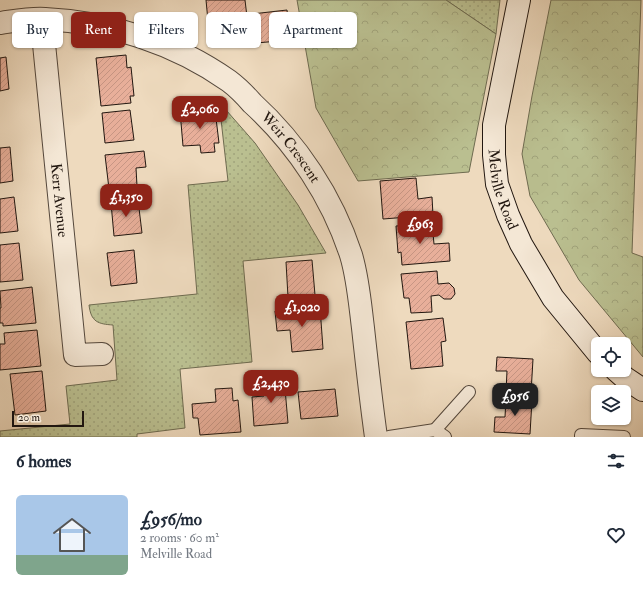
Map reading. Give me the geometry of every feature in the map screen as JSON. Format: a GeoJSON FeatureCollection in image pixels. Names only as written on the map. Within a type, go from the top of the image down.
{"type":"FeatureCollection","features":[{"type":"Feature","properties":{"kind":"street","name":"Melville Road"},"geometry":{"type":"LineString","coordinates":[[518,0],[494,125],[494,155],[497,184],[508,215],[521,244],[553,298],[591,344]]}},
{"type":"Feature","properties":{"kind":"street","name":"Weir Crescent"},"geometry":{"type":"LineString","coordinates":[[63,21],[82,22],[120,30],[160,43],[197,61],[230,81],[263,113],[293,146],[318,182],[336,217],[351,256],[358,291],[376,437]]}},
{"type":"Feature","properties":{"kind":"street","name":"Weir Crescent"},"geometry":{"type":"LineString","coordinates":[[0,23],[12,22]]}},
{"type":"Feature","properties":{"kind":"street","name":"Kerr Avenue"},"geometry":{"type":"LineString","coordinates":[[44,48],[75,355],[102,354]]}},
{"type":"Feature","properties":{"kind":"street"},"geometry":{"type":"LineString","coordinates":[[624,377],[643,390]]}},
{"type":"Feature","properties":{"kind":"lane"},"geometry":{"type":"LineString","coordinates":[[388,437],[440,434],[469,392]]}},
{"type":"Feature","properties":{"kind":"lane"},"geometry":{"type":"LineString","coordinates":[[581,437],[581,435],[624,437]]}},
{"type":"Feature","properties":{"kind":"green space"},"geometry":{"type":"Polygon","coordinates":[[[297,0],[446,0],[496,34],[469,172],[358,181],[316,108],[305,48],[357,48],[357,12],[299,12],[297,0]]]}},
{"type":"Feature","properties":{"kind":"green space"},"geometry":{"type":"Polygon","coordinates":[[[446,0],[500,0],[496,34],[446,0]]]}},
{"type":"Feature","properties":{"kind":"green space"},"geometry":{"type":"Polygon","coordinates":[[[551,0],[641,0],[632,253],[643,257],[643,357],[631,343],[631,337],[626,337],[579,280],[530,196],[522,154],[551,0]]]}},
{"type":"Feature","properties":{"kind":"green space"},"geometry":{"type":"Polygon","coordinates":[[[219,102],[255,143],[298,205],[326,253],[243,261],[252,362],[180,369],[185,428],[137,434],[137,437],[0,437],[0,431],[70,424],[66,386],[117,380],[113,325],[103,324],[96,321],[91,315],[89,305],[197,294],[188,185],[228,181],[219,102]]]}},
{"type":"Feature","properties":{"kind":"building"},"geometry":{"type":"Polygon","coordinates":[[[206,0],[245,0],[246,12],[207,12],[206,0]]]}},
{"type":"Feature","properties":{"kind":"building"},"geometry":{"type":"Polygon","coordinates":[[[287,10],[287,12],[270,12],[287,10]]]}},
{"type":"Feature","properties":{"kind":"building"},"geometry":{"type":"Polygon","coordinates":[[[269,12],[269,42],[261,43],[261,13],[269,12]]]}},
{"type":"Feature","properties":{"kind":"building"},"geometry":{"type":"Polygon","coordinates":[[[126,55],[127,68],[131,67],[134,96],[130,96],[131,103],[101,106],[96,58],[126,55]]]}},
{"type":"Feature","properties":{"kind":"building"},"geometry":{"type":"Polygon","coordinates":[[[6,57],[9,89],[0,91],[0,58],[6,57]]]}},
{"type":"Feature","properties":{"kind":"building"},"geometry":{"type":"Polygon","coordinates":[[[130,110],[134,140],[105,143],[102,113],[130,110]]]}},
{"type":"Feature","properties":{"kind":"building"},"geometry":{"type":"Polygon","coordinates":[[[194,110],[195,112],[215,110],[219,143],[214,143],[215,152],[201,153],[200,145],[183,146],[180,111],[194,110]]]}},
{"type":"Feature","properties":{"kind":"building"},"geometry":{"type":"Polygon","coordinates":[[[10,147],[13,181],[0,183],[0,148],[10,147]]]}},
{"type":"Feature","properties":{"kind":"building"},"geometry":{"type":"Polygon","coordinates":[[[144,151],[146,167],[136,168],[137,186],[109,189],[105,155],[144,151]]]}},
{"type":"Feature","properties":{"kind":"building"},"geometry":{"type":"Polygon","coordinates":[[[416,178],[418,199],[432,197],[433,215],[383,219],[380,181],[416,178]]]}},
{"type":"Feature","properties":{"kind":"building"},"geometry":{"type":"Polygon","coordinates":[[[14,197],[18,231],[0,233],[0,199],[14,197]]]}},
{"type":"Feature","properties":{"kind":"building"},"geometry":{"type":"Polygon","coordinates":[[[138,200],[142,233],[114,236],[111,203],[138,200]]]}},
{"type":"Feature","properties":{"kind":"building"},"geometry":{"type":"Polygon","coordinates":[[[432,223],[434,244],[449,243],[450,261],[402,265],[401,252],[398,253],[396,226],[432,223]]]}},
{"type":"Feature","properties":{"kind":"building"},"geometry":{"type":"Polygon","coordinates":[[[19,243],[23,280],[0,282],[0,245],[19,243]]]}},
{"type":"Feature","properties":{"kind":"building"},"geometry":{"type":"Polygon","coordinates":[[[134,250],[137,283],[111,286],[107,253],[134,250]]]}},
{"type":"Feature","properties":{"kind":"building"},"geometry":{"type":"Polygon","coordinates":[[[312,260],[315,295],[288,297],[286,262],[312,260]]]}},
{"type":"Feature","properties":{"kind":"building"},"geometry":{"type":"Polygon","coordinates":[[[437,271],[438,284],[449,283],[454,288],[455,294],[451,299],[444,299],[439,295],[431,296],[432,312],[411,313],[409,298],[404,298],[401,274],[437,271]]]}},
{"type":"Feature","properties":{"kind":"building"},"geometry":{"type":"Polygon","coordinates":[[[32,287],[36,323],[3,326],[3,323],[0,323],[0,291],[32,287]]]}},
{"type":"Feature","properties":{"kind":"building"},"geometry":{"type":"Polygon","coordinates":[[[320,307],[323,349],[292,352],[290,330],[277,331],[275,311],[320,307]]]}},
{"type":"Feature","properties":{"kind":"building"},"geometry":{"type":"Polygon","coordinates":[[[443,318],[446,341],[441,342],[443,366],[411,369],[406,322],[443,318]]]}},
{"type":"Feature","properties":{"kind":"building"},"geometry":{"type":"Polygon","coordinates":[[[37,330],[41,366],[0,370],[0,344],[5,344],[4,333],[37,330]]]}},
{"type":"Feature","properties":{"kind":"building"},"geometry":{"type":"Polygon","coordinates":[[[497,357],[533,359],[531,393],[506,392],[507,371],[496,371],[497,357]]]}},
{"type":"Feature","properties":{"kind":"building"},"geometry":{"type":"Polygon","coordinates":[[[42,371],[46,411],[15,415],[10,374],[42,371]]]}},
{"type":"Feature","properties":{"kind":"building"},"geometry":{"type":"Polygon","coordinates":[[[284,377],[288,423],[254,426],[252,397],[264,396],[263,379],[284,377]]]}},
{"type":"Feature","properties":{"kind":"building"},"geometry":{"type":"Polygon","coordinates":[[[232,388],[233,401],[238,400],[241,432],[200,435],[198,418],[193,418],[192,404],[216,402],[215,389],[232,388]]]}},
{"type":"Feature","properties":{"kind":"building"},"geometry":{"type":"Polygon","coordinates":[[[335,389],[338,416],[301,419],[298,392],[335,389]]]}},
{"type":"Feature","properties":{"kind":"building"},"geometry":{"type":"Polygon","coordinates":[[[506,398],[532,400],[530,434],[494,432],[495,417],[505,417],[506,398]]]}}]}
